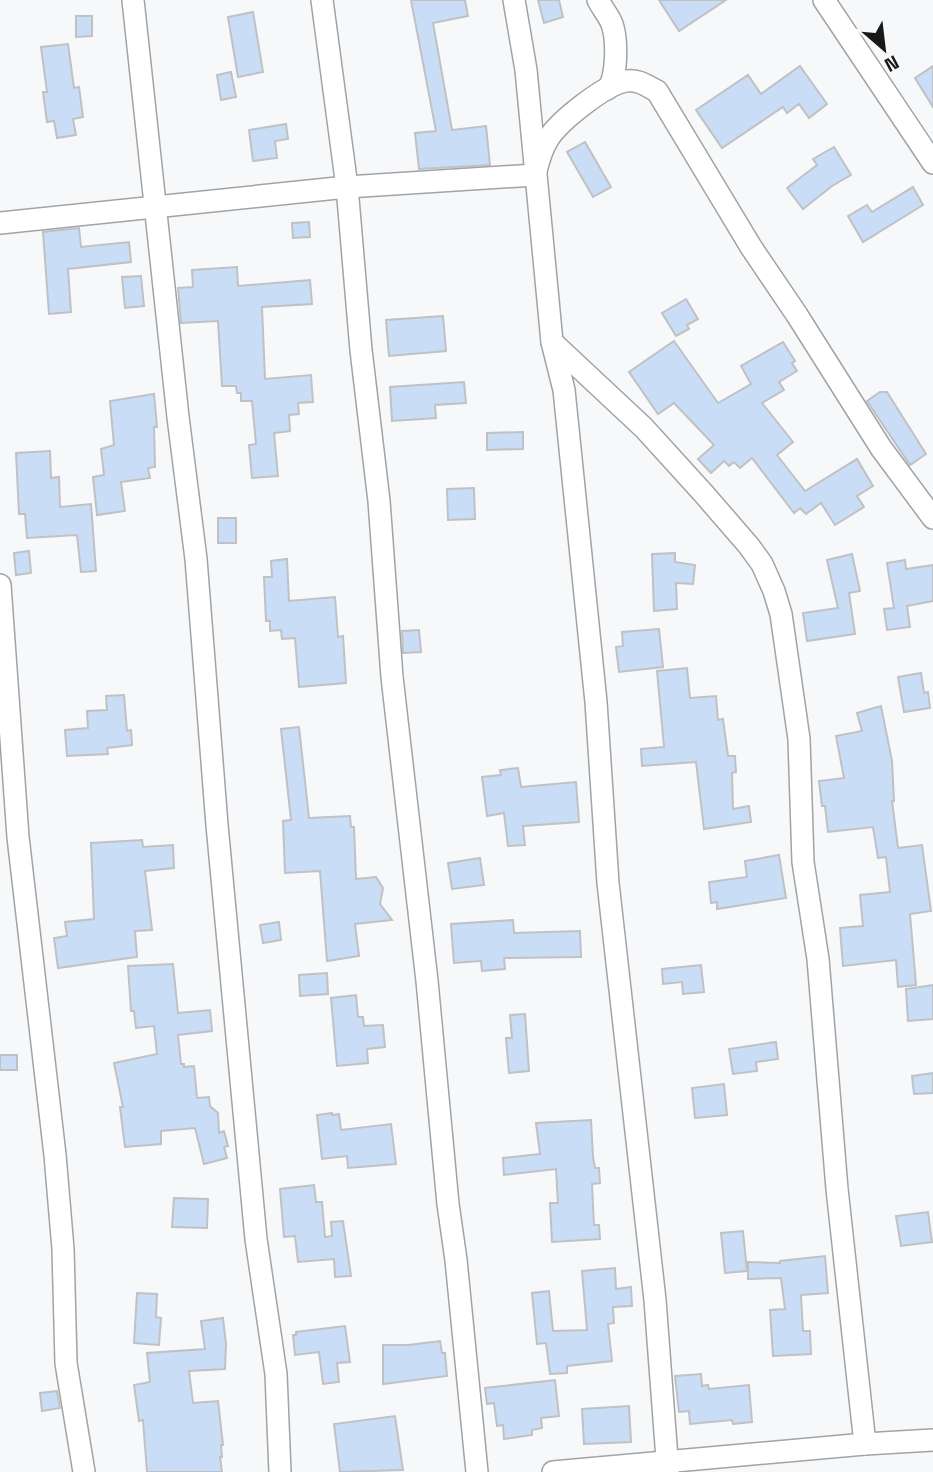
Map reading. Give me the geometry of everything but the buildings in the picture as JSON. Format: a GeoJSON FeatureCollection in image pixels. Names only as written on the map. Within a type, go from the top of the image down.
{"type":"FeatureCollection","features":[{"type":"Feature","properties":{"kind":"street"},"geometry":{"type":"LineString","coordinates":[[133,0],[196,559],[214,798],[256,1239],[276,1374],[280,1472]]}},
{"type":"Feature","properties":{"kind":"street"},"geometry":{"type":"LineString","coordinates":[[322,0],[347,187],[361,350],[379,501],[392,677],[427,981],[477,1472]]}},
{"type":"Feature","properties":{"kind":"street"},"geometry":{"type":"LineString","coordinates":[[514,0],[526,70],[552,342],[565,390],[596,702],[608,883],[655,1300],[668,1466]]}},
{"type":"Feature","properties":{"kind":"street"},"geometry":{"type":"LineString","coordinates":[[535,175],[541,153],[555,129],[611,85],[615,41],[612,23],[598,0]]}},
{"type":"Feature","properties":{"kind":"street"},"geometry":{"type":"LineString","coordinates":[[824,0],[933,163]]}},
{"type":"Feature","properties":{"kind":"street"},"geometry":{"type":"LineString","coordinates":[[607,89],[626,81],[640,82],[657,91],[751,247],[835,373],[881,448],[933,518]]}},
{"type":"Feature","properties":{"kind":"street"},"geometry":{"type":"LineString","coordinates":[[530,115],[541,130],[555,129]]}},
{"type":"Feature","properties":{"kind":"street"},"geometry":{"type":"LineString","coordinates":[[0,223],[347,187],[535,175]]}},
{"type":"Feature","properties":{"kind":"street"},"geometry":{"type":"LineString","coordinates":[[552,342],[644,428],[704,494],[762,565],[774,591],[799,739],[803,862],[818,959],[837,1189],[865,1444]]}},
{"type":"Feature","properties":{"kind":"street"},"geometry":{"type":"LineString","coordinates":[[0,585],[18,837],[55,1155],[66,1363],[83,1472]]}},
{"type":"Feature","properties":{"kind":"street"},"geometry":{"type":"LineString","coordinates":[[553,1472],[668,1466],[865,1444],[933,1440]]}}]}
